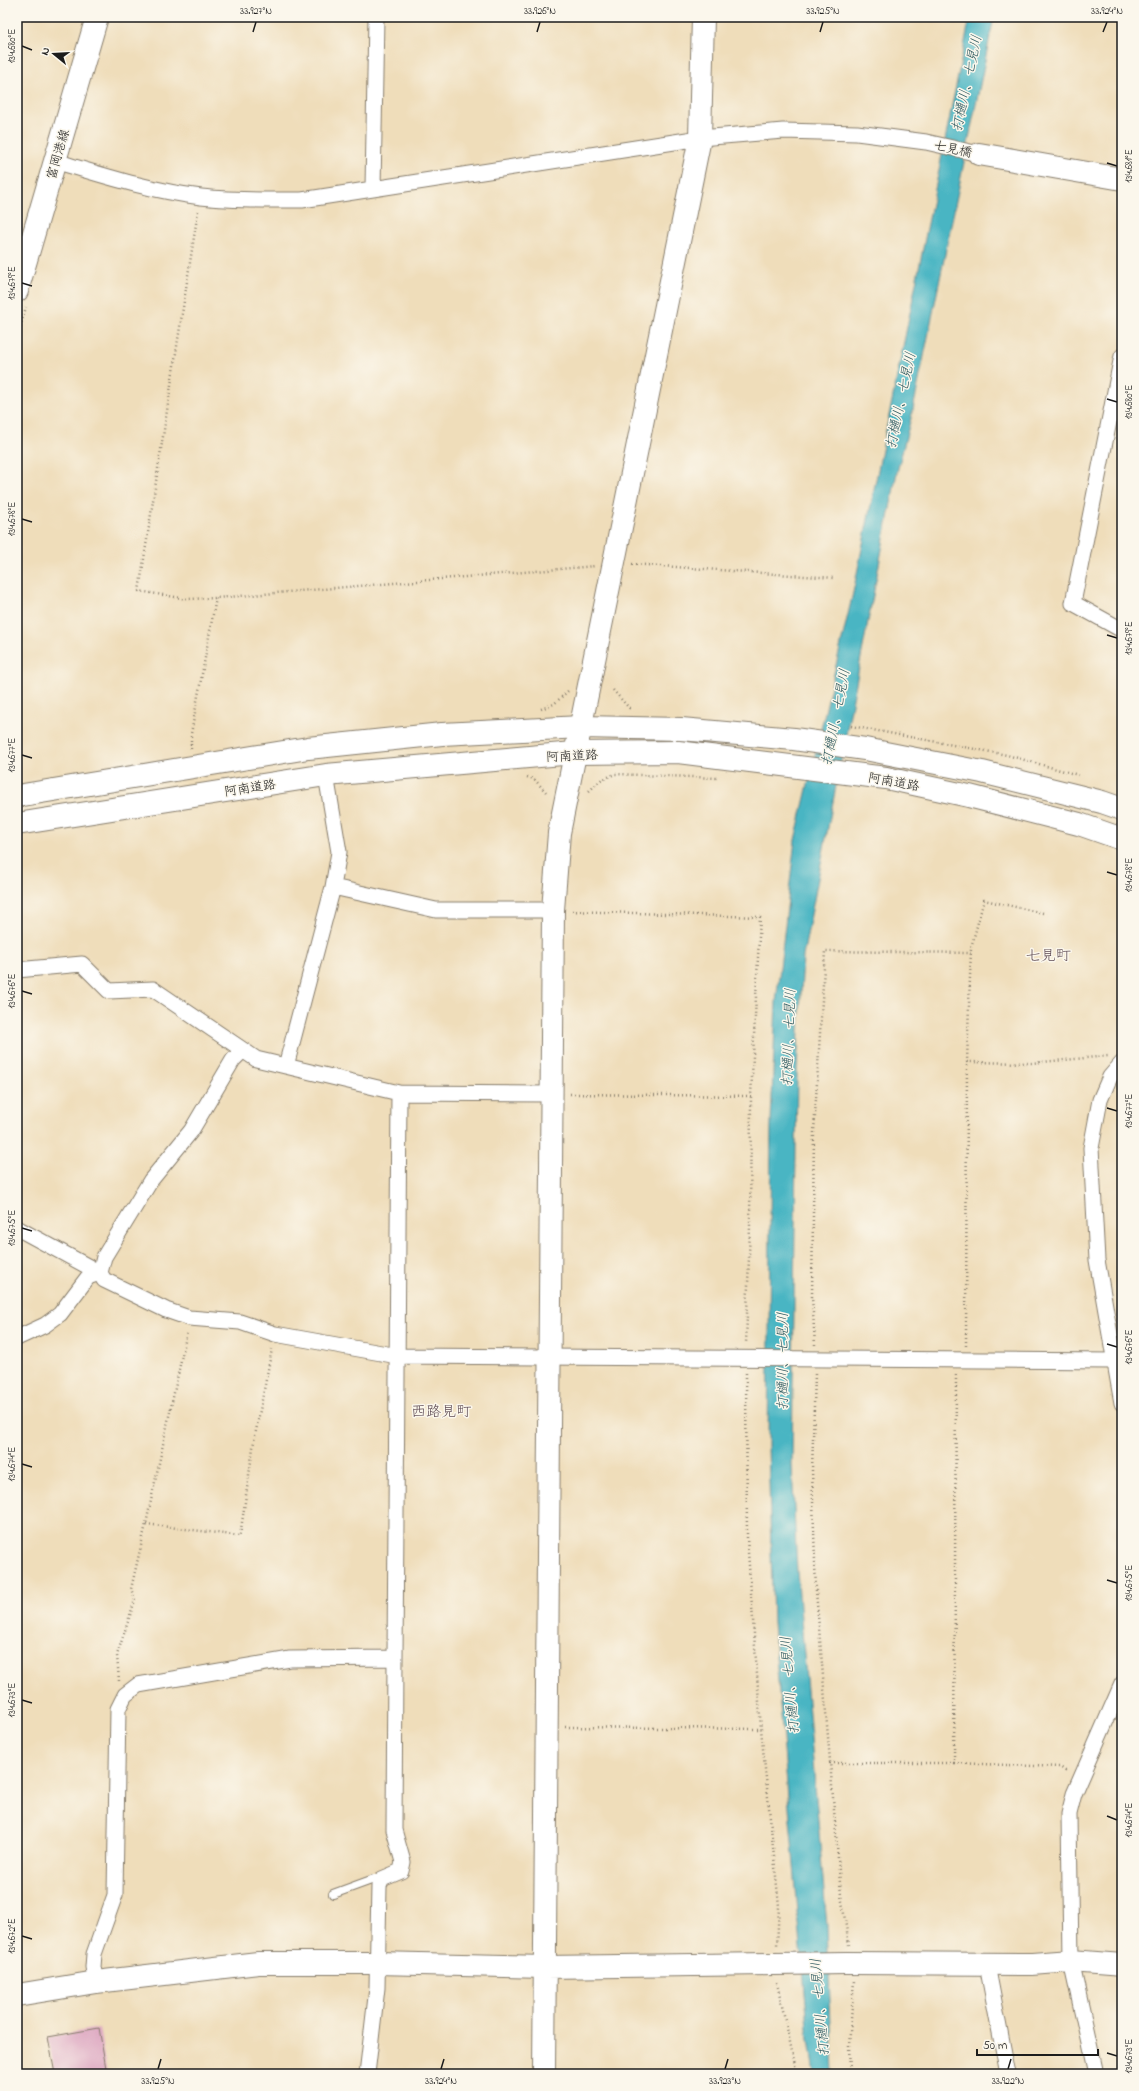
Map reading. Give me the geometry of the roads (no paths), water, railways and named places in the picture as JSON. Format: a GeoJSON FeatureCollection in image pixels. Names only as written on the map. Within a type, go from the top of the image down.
{"type":"FeatureCollection","features":[{"type":"Feature","properties":{"kind":"main road","name":"富岡港線"},"geometry":{"type":"LineString","coordinates":[[17,291],[97,17]]}},
{"type":"Feature","properties":{"kind":"main road"},"geometry":{"type":"LineString","coordinates":[[544,2074],[553,910],[559,833],[574,754],[581,727],[700,138],[703,17]]}},
{"type":"Feature","properties":{"kind":"main road"},"geometry":{"type":"LineString","coordinates":[[979,154],[1122,179]]}},
{"type":"Feature","properties":{"kind":"main road","name":"阿南道路"},"geometry":{"type":"LineString","coordinates":[[17,796],[308,748],[442,734],[581,727],[681,729],[794,739],[865,749],[982,772],[1102,802],[1122,809]]}},
{"type":"Feature","properties":{"kind":"main road","name":"阿南道路"},"geometry":{"type":"LineString","coordinates":[[17,824],[326,775],[574,754],[678,752],[886,778],[969,796],[1079,824],[1122,839]]}},
{"type":"Feature","properties":{"kind":"main road"},"geometry":{"type":"LineString","coordinates":[[17,1995],[96,1982],[258,1963],[378,1963],[546,1967],[780,1963],[987,1965],[1071,1961],[1122,1965]]}},
{"type":"Feature","properties":{"kind":"street"},"geometry":{"type":"LineString","coordinates":[[373,188],[376,17]]}},
{"type":"Feature","properties":{"kind":"street","name":"七見橋"},"geometry":{"type":"LineString","coordinates":[[55,161],[139,184],[200,197],[242,200],[302,200],[700,138],[783,131],[857,132],[926,142],[979,154]]}},
{"type":"Feature","properties":{"kind":"street"},"geometry":{"type":"LineString","coordinates":[[1122,356],[1073,603],[1122,630]]}},
{"type":"Feature","properties":{"kind":"street"},"geometry":{"type":"LineString","coordinates":[[286,1066],[333,887],[339,852],[326,775]]}},
{"type":"Feature","properties":{"kind":"street"},"geometry":{"type":"LineString","coordinates":[[333,887],[436,910],[553,910]]}},
{"type":"Feature","properties":{"kind":"street"},"geometry":{"type":"LineString","coordinates":[[17,970],[82,964],[109,991],[153,989],[256,1059],[399,1093],[552,1094]]}},
{"type":"Feature","properties":{"kind":"street"},"geometry":{"type":"LineString","coordinates":[[100,1273],[104,1257],[151,1180],[191,1131],[233,1060],[243,1050]]}},
{"type":"Feature","properties":{"kind":"street"},"geometry":{"type":"LineString","coordinates":[[1119,1059],[1100,1100],[1091,1148],[1097,1260],[1122,1403]]}},
{"type":"Feature","properties":{"kind":"street"},"geometry":{"type":"LineString","coordinates":[[367,2074],[378,1963],[378,1886],[382,1879],[401,1871],[404,1862],[394,1830],[399,1093]]}},
{"type":"Feature","properties":{"kind":"street"},"geometry":{"type":"LineString","coordinates":[[17,1228],[100,1273],[104,1280],[166,1310],[190,1318],[240,1322],[275,1334],[398,1356],[549,1358],[750,1357],[1114,1361]]}},
{"type":"Feature","properties":{"kind":"street"},"geometry":{"type":"LineString","coordinates":[[17,1338],[45,1325],[60,1314],[88,1277],[100,1273]]}},
{"type":"Feature","properties":{"kind":"street"},"geometry":{"type":"LineString","coordinates":[[96,1982],[93,1967],[94,1954],[115,1895],[118,1709],[125,1695],[138,1685],[282,1660],[394,1658]]}},
{"type":"Feature","properties":{"kind":"street"},"geometry":{"type":"LineString","coordinates":[[1096,2074],[1071,1961],[1069,1814],[1080,1781],[1122,1684]]}},
{"type":"Feature","properties":{"kind":"street"},"geometry":{"type":"LineString","coordinates":[[987,1965],[1008,2074]]}},
{"type":"Feature","properties":{"kind":"lane"},"geometry":{"type":"LineString","coordinates":[[333,1894],[374,1879],[382,1879]]}},
{"type":"Feature","properties":{"kind":"water","name":"打樋川、七見川"},"geometry":{"type":"Polygon","coordinates":[[[970,17],[994,17],[912,414],[897,472],[803,956],[797,1068],[792,1465],[797,1571],[827,1927],[833,2074],[814,2074],[809,2039],[773,1623],[768,1445],[771,1121],[776,1002],[795,840],[853,593],[970,17]]]}},
{"type":"Feature","properties":{"kind":"district","name":"七見町"},"geometry":{"type":"Point","coordinates":[1048,955]}},
{"type":"Feature","properties":{"kind":"district","name":"西路見町"},"geometry":{"type":"Point","coordinates":[441,1411]}}]}
